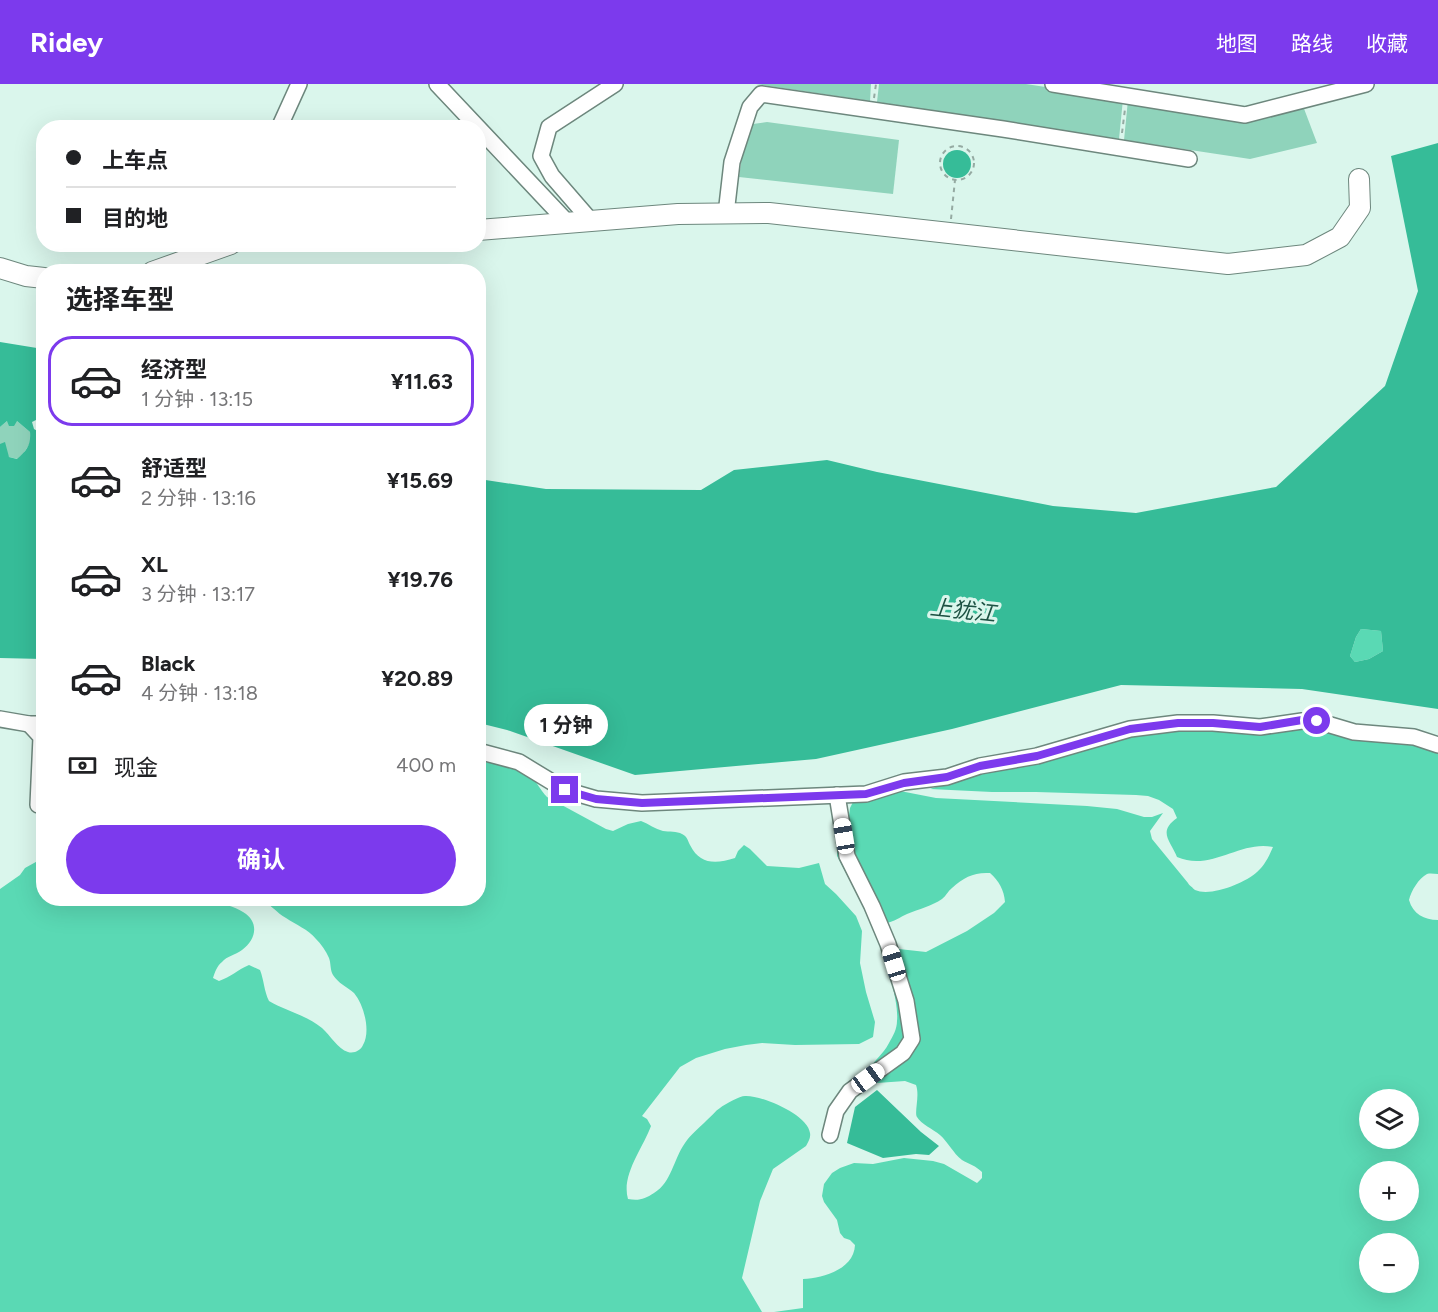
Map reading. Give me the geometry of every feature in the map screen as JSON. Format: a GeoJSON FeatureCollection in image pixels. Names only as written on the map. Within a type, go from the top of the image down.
{"type":"FeatureCollection","features":[{"type":"Feature","properties":{"kind":"street"},"geometry":{"type":"LineString","coordinates":[[283,120],[299,84]]}},
{"type":"Feature","properties":{"kind":"street"},"geometry":{"type":"LineString","coordinates":[[437,84],[471,120]]}},
{"type":"Feature","properties":{"kind":"street"},"geometry":{"type":"LineString","coordinates":[[591,221],[552,176],[541,156],[549,128],[615,84]]}},
{"type":"Feature","properties":{"kind":"street"},"geometry":{"type":"LineString","coordinates":[[1053,84],[1245,115],[1366,84]]}},
{"type":"Feature","properties":{"kind":"street"},"geometry":{"type":"LineString","coordinates":[[726,213],[732,162],[750,107],[761,94],[991,127],[1189,159]]}},
{"type":"Feature","properties":{"kind":"street"},"geometry":{"type":"LineString","coordinates":[[486,136],[568,223]]}},
{"type":"Feature","properties":{"kind":"street"},"geometry":{"type":"LineString","coordinates":[[486,229],[678,214],[769,213],[1228,264],[1306,255],[1341,237],[1360,207],[1359,179]]}},
{"type":"Feature","properties":{"kind":"street"},"geometry":{"type":"LineString","coordinates":[[175,264],[208,252]]}},
{"type":"Feature","properties":{"kind":"street"},"geometry":{"type":"LineString","coordinates":[[0,268],[36,277]]}},
{"type":"Feature","properties":{"kind":"street"},"geometry":{"type":"LineString","coordinates":[[0,719],[36,724]]}},
{"type":"Feature","properties":{"kind":"street"},"geometry":{"type":"LineString","coordinates":[[486,753],[519,762],[565,790],[596,799],[642,803],[866,794],[904,783],[947,777],[980,766],[1037,756],[1130,729],[1178,723],[1260,727],[1302,720],[1317,721],[1354,732],[1414,737],[1438,745]]}},
{"type":"Feature","properties":{"kind":"street"},"geometry":{"type":"LineString","coordinates":[[830,1135],[836,1111],[850,1091],[903,1053],[912,1039],[906,1001],[888,944],[847,856],[837,795]]}},
{"type":"Feature","properties":{"kind":"path"},"geometry":{"type":"LineString","coordinates":[[1121,148],[1127,96]]}},
{"type":"Feature","properties":{"kind":"path"},"geometry":{"type":"LineString","coordinates":[[956,146],[967,149],[974,157],[975,163],[971,174],[961,180],[956,180],[945,176],[940,160],[945,150],[956,146]]}},
{"type":"Feature","properties":{"kind":"path"},"geometry":{"type":"LineString","coordinates":[[949,233],[956,180]]}},
{"type":"Feature","properties":{"kind":"shaded area"},"geometry":{"type":"Polygon","coordinates":[[[756,84],[871,84],[870,101],[756,84]]]}},
{"type":"Feature","properties":{"kind":"shaded area"},"geometry":{"type":"Polygon","coordinates":[[[879,84],[1026,84],[1123,99],[1119,139],[877,102],[879,84]]]}},
{"type":"Feature","properties":{"kind":"shaded area"},"geometry":{"type":"Polygon","coordinates":[[[1128,100],[1253,119],[1303,106],[1317,143],[1250,159],[1124,140],[1128,100]]]}},
{"type":"Feature","properties":{"kind":"shaded area"},"geometry":{"type":"Polygon","coordinates":[[[767,122],[899,140],[893,194],[739,177],[746,129],[753,124],[767,122]]]}},
{"type":"Feature","properties":{"kind":"shaded area"},"geometry":{"type":"Polygon","coordinates":[[[7,421],[17,421],[30,432],[31,442],[18,459],[9,457],[0,444],[0,427],[7,421]]]}},
{"type":"Feature","properties":{"kind":"shaded area"},"geometry":{"type":"Polygon","coordinates":[[[1361,629],[1381,631],[1383,651],[1369,659],[1355,662],[1350,656],[1361,629]]]}},
{"type":"Feature","properties":{"kind":"shaded area"},"geometry":{"type":"Polygon","coordinates":[[[1191,726],[1198,730],[1256,735],[1308,727],[1420,744],[1438,750],[1438,874],[1427,874],[1421,878],[1409,900],[1413,909],[1420,915],[1438,920],[1438,1312],[774,1312],[803,1308],[803,1279],[820,1277],[837,1271],[844,1266],[853,1253],[855,1245],[840,1233],[837,1220],[822,1196],[824,1184],[832,1173],[854,1163],[873,1164],[904,1158],[944,1164],[977,1183],[982,1178],[982,1172],[962,1160],[940,1135],[919,1120],[916,1111],[916,1085],[905,1081],[877,1083],[866,1073],[887,1047],[897,1024],[895,996],[883,952],[899,949],[926,952],[967,931],[994,913],[1005,902],[1004,894],[990,873],[974,874],[961,881],[943,898],[930,906],[886,923],[861,901],[837,856],[837,845],[847,830],[850,808],[854,800],[900,791],[936,798],[1117,809],[1144,817],[1163,813],[1150,831],[1152,839],[1189,884],[1195,890],[1202,892],[1228,888],[1257,872],[1265,863],[1273,847],[1249,848],[1202,861],[1190,861],[1177,857],[1167,837],[1168,828],[1177,818],[1173,809],[1148,796],[930,789],[989,769],[1134,734],[1191,726]]]}},
{"type":"Feature","properties":{"kind":"shaded area"},"geometry":{"type":"Polygon","coordinates":[[[486,762],[523,770],[531,776],[547,797],[606,829],[613,831],[641,821],[660,830],[680,833],[686,837],[694,852],[709,861],[735,858],[744,845],[767,866],[799,868],[819,863],[825,884],[856,916],[862,931],[860,963],[875,1022],[873,1037],[859,1044],[762,1043],[746,1045],[696,1058],[680,1067],[642,1116],[651,1126],[630,1171],[628,1181],[628,1199],[635,1200],[651,1195],[665,1183],[690,1137],[718,1109],[740,1097],[762,1099],[783,1107],[801,1119],[807,1126],[809,1140],[806,1146],[773,1169],[760,1201],[742,1278],[762,1312],[0,1312],[0,889],[36,862],[36,906],[230,906],[236,908],[252,921],[253,936],[247,946],[220,964],[213,978],[219,981],[249,965],[260,970],[269,1001],[316,1024],[348,1052],[359,1050],[365,1039],[366,1026],[358,998],[333,975],[330,960],[322,945],[306,930],[271,906],[486,906],[486,762]]]}},
{"type":"Feature","properties":{"kind":"water","name":"上犹江"},"geometry":{"type":"Polygon","coordinates":[[[1438,143],[1438,709],[1302,689],[1121,685],[952,729],[816,759],[635,775],[486,725],[486,480],[546,489],[701,490],[734,470],[827,460],[1053,506],[1136,513],[1276,487],[1385,386],[1418,291],[1391,156],[1438,143]],[[1361,629],[1350,656],[1355,662],[1369,659],[1383,651],[1381,631],[1361,629]]]}},
{"type":"Feature","properties":{"kind":"water"},"geometry":{"type":"Polygon","coordinates":[[[957,150],[967,154],[971,164],[967,174],[957,178],[947,174],[943,164],[947,154],[957,150]]]}},
{"type":"Feature","properties":{"kind":"water"},"geometry":{"type":"Polygon","coordinates":[[[0,342],[36,348],[36,420],[32,422],[36,430],[36,659],[0,658],[0,444],[5,442],[9,457],[17,459],[28,447],[30,432],[17,421],[14,426],[9,426],[7,421],[0,427],[0,342]]]}},
{"type":"Feature","properties":{"kind":"water"},"geometry":{"type":"Polygon","coordinates":[[[877,1090],[939,1146],[929,1155],[916,1154],[883,1158],[847,1143],[855,1107],[877,1090]]]}},
{"type":"Feature","properties":{"kind":"route"},"geometry":{"type":"LineString","coordinates":[[565,790],[596,799],[642,803],[866,794],[904,783],[947,777],[980,766],[1037,756],[1130,729],[1178,723],[1260,727],[1302,720],[1317,721]]}}]}
